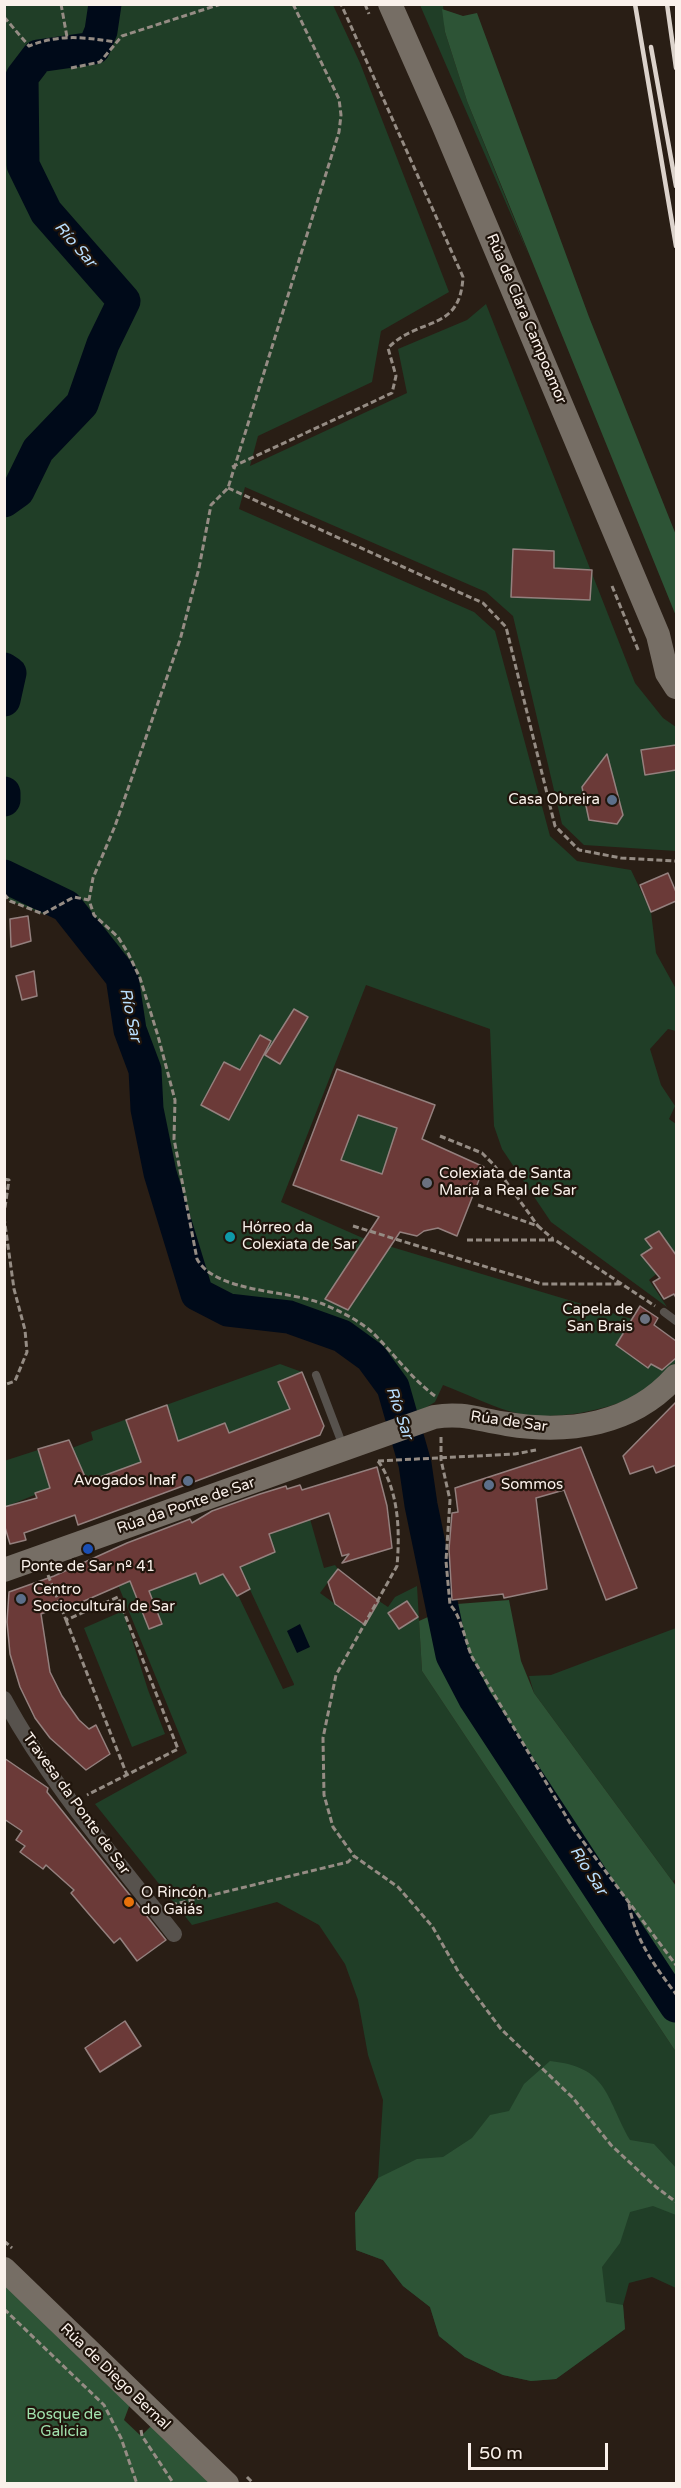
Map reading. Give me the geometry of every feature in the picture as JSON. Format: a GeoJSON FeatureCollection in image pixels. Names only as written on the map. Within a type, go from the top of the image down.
{"type":"FeatureCollection","features":[{"type":"Feature","properties":{"kind":"street","name":"Rúa de Clara Campoamor"},"geometry":{"type":"LineString","coordinates":[[390,4],[443,124],[658,635],[667,673],[676,687]]}},
{"type":"Feature","properties":{"kind":"street","name":"Rúa de Clara Campoamor"},"geometry":{"type":"LineString","coordinates":[[658,635],[676,659]]}},
{"type":"Feature","properties":{"kind":"street","name":"Rúa de Sar"},"geometry":{"type":"LineString","coordinates":[[355,1445],[437,1416],[472,1415],[499,1423],[530,1428],[591,1424],[632,1412],[647,1404],[676,1376]]}},
{"type":"Feature","properties":{"kind":"street","name":"Rúa da Ponte de Sar"},"geometry":{"type":"LineString","coordinates":[[4,1570],[355,1445]]}},
{"type":"Feature","properties":{"kind":"street","name":"Travesa da Ponte de Sar"},"geometry":{"type":"LineString","coordinates":[[4,1699],[19,1726],[72,1803],[174,1934]]}},
{"type":"Feature","properties":{"kind":"street","name":"Rúa de Diego Bernal"},"geometry":{"type":"LineString","coordinates":[[4,2269],[227,2484]]}},
{"type":"Feature","properties":{"kind":"lane"},"geometry":{"type":"LineString","coordinates":[[664,1312],[676,1321]]}},
{"type":"Feature","properties":{"kind":"lane"},"geometry":{"type":"LineString","coordinates":[[316,1375],[355,1445]]}},
{"type":"Feature","properties":{"kind":"path"},"geometry":{"type":"LineString","coordinates":[[61,4],[67,37]]}},
{"type":"Feature","properties":{"kind":"path"},"geometry":{"type":"LineString","coordinates":[[71,68],[100,62],[122,36],[221,4]]}},
{"type":"Feature","properties":{"kind":"path"},"geometry":{"type":"LineString","coordinates":[[293,4],[339,99],[341,115],[339,132],[232,467],[228,488],[211,506],[199,568],[180,640],[115,826],[93,878],[89,900],[94,915],[118,937],[128,953],[140,978],[149,1007],[175,1100],[174,1139],[197,1259],[202,1269],[230,1282],[322,1303],[372,1332],[420,1385],[438,1398],[439,1460],[450,1500],[446,1561],[450,1605],[457,1611],[465,1640],[494,1697],[573,1828],[676,1965]]}},
{"type":"Feature","properties":{"kind":"path"},"geometry":{"type":"LineString","coordinates":[[232,467],[392,393],[396,376],[388,348],[399,337],[449,316],[462,298],[463,277],[340,4]]}},
{"type":"Feature","properties":{"kind":"path"},"geometry":{"type":"LineString","coordinates":[[4,17],[30,45],[48,39],[76,36],[115,42]]}},
{"type":"Feature","properties":{"kind":"path"},"geometry":{"type":"LineString","coordinates":[[228,488],[483,603],[506,627],[555,826],[579,850],[621,858],[676,861]]}},
{"type":"Feature","properties":{"kind":"path"},"geometry":{"type":"LineString","coordinates":[[4,894],[10,901],[43,914],[74,897],[89,900]]}},
{"type":"Feature","properties":{"kind":"path"},"geometry":{"type":"LineString","coordinates":[[440,1136],[482,1153],[494,1165],[538,1226],[555,1240],[664,1312]]}},
{"type":"Feature","properties":{"kind":"path"},"geometry":{"type":"LineString","coordinates":[[4,1179],[9,1180],[4,1215],[14,1289],[25,1330],[27,1352],[15,1381],[4,1385]]}},
{"type":"Feature","properties":{"kind":"path"},"geometry":{"type":"LineString","coordinates":[[478,1205],[538,1226]]}},
{"type":"Feature","properties":{"kind":"path"},"geometry":{"type":"LineString","coordinates":[[353,1226],[542,1284],[621,1284]]}},
{"type":"Feature","properties":{"kind":"path"},"geometry":{"type":"LineString","coordinates":[[467,1240],[555,1240]]}},
{"type":"Feature","properties":{"kind":"path"},"geometry":{"type":"LineString","coordinates":[[537,1449],[515,1454],[439,1460],[378,1461],[384,1469],[396,1505],[399,1546],[397,1566],[336,1675],[323,1738],[326,1808],[333,1827],[354,1856],[398,1887],[432,1926],[459,1972],[501,2029],[573,2097],[611,2145],[656,2187],[676,2202]]}},
{"type":"Feature","properties":{"kind":"path"},"geometry":{"type":"LineString","coordinates":[[40,1557],[127,1775]]}},
{"type":"Feature","properties":{"kind":"path"},"geometry":{"type":"LineString","coordinates":[[66,1620],[118,1597],[178,1749],[90,1794]]}},
{"type":"Feature","properties":{"kind":"path"},"geometry":{"type":"LineString","coordinates":[[155,1909],[348,1862],[354,1856]]}},
{"type":"Feature","properties":{"kind":"path"},"geometry":{"type":"LineString","coordinates":[[628,1903],[631,1917],[645,1948],[676,1994]]}},
{"type":"Feature","properties":{"kind":"path"},"geometry":{"type":"LineString","coordinates":[[6,2312],[104,2405],[121,2438],[137,2484]]}},
{"type":"Feature","properties":{"kind":"path"},"geometry":{"type":"LineString","coordinates":[[141,2428],[142,2436],[174,2484]]}},
{"type":"Feature","properties":{"kind":"green space"},"geometry":{"type":"Polygon","coordinates":[[[5,5],[333,5],[360,63],[449,292],[381,331],[372,382],[258,436],[250,466],[407,393],[398,349],[467,320],[486,304],[635,683],[663,718],[676,727],[676,851],[584,845],[562,824],[513,616],[486,592],[245,487],[239,509],[474,612],[495,631],[550,836],[577,861],[631,870],[651,912],[656,953],[676,989],[676,1031],[668,1029],[650,1049],[661,1085],[675,1106],[669,1119],[676,1124],[676,1258],[649,1280],[667,1307],[551,1222],[502,1149],[494,1126],[490,1029],[366,985],[281,1202],[365,1239],[632,1319],[676,1346],[676,1362],[664,1376],[650,1388],[622,1402],[588,1412],[536,1416],[501,1409],[443,1385],[435,1402],[415,1414],[412,1402],[376,1350],[344,1332],[288,1312],[228,1305],[200,1290],[166,1172],[154,1109],[153,1072],[137,1031],[129,974],[67,901],[43,914],[10,901],[5,894],[5,5]]]}},
{"type":"Feature","properties":{"kind":"green space"},"geometry":{"type":"Polygon","coordinates":[[[420,5],[443,5],[445,32],[467,101],[529,256],[420,5]]]}},
{"type":"Feature","properties":{"kind":"green space"},"geometry":{"type":"Polygon","coordinates":[[[442,9],[463,16],[477,13],[589,317],[676,535],[676,616],[467,101],[445,32],[442,9]]]}},
{"type":"Feature","properties":{"kind":"green space"},"geometry":{"type":"Polygon","coordinates":[[[358,1115],[407,1131],[389,1176],[341,1160],[358,1115]]]}},
{"type":"Feature","properties":{"kind":"green space"},"geometry":{"type":"Polygon","coordinates":[[[280,1364],[302,1372],[278,1382],[290,1409],[229,1433],[225,1423],[95,1487],[91,1478],[86,1479],[72,1448],[93,1440],[91,1432],[280,1364]]]}},
{"type":"Feature","properties":{"kind":"green space"},"geometry":{"type":"Polygon","coordinates":[[[38,1450],[45,1470],[64,1483],[5,1507],[4,1461],[38,1450]]]}},
{"type":"Feature","properties":{"kind":"green space"},"geometry":{"type":"Polygon","coordinates":[[[310,1519],[324,1568],[335,1565],[338,1569],[320,1593],[364,1625],[379,1601],[388,1607],[395,1597],[417,1586],[422,1671],[676,2052],[676,2288],[652,2277],[629,2283],[623,2305],[625,2329],[556,2379],[531,2381],[503,2375],[465,2357],[439,2336],[430,2307],[403,2286],[383,2260],[356,2250],[355,2213],[378,2178],[383,2100],[368,2055],[358,2000],[345,1964],[319,1925],[277,1902],[192,1925],[95,1804],[187,1753],[116,1580],[195,1572],[201,1584],[224,1573],[259,1538],[310,1519]],[[245,1579],[230,1585],[238,1595],[283,1689],[294,1685],[245,1579]]]}},
{"type":"Feature","properties":{"kind":"green space"},"geometry":{"type":"Polygon","coordinates":[[[509,1600],[521,1661],[534,1693],[676,1886],[676,2052],[422,1671],[419,1621],[457,1604],[509,1600]]]}},
{"type":"Feature","properties":{"kind":"green space"},"geometry":{"type":"Polygon","coordinates":[[[123,1611],[148,1690],[165,1734],[132,1747],[84,1628],[123,1611]]]}},
{"type":"Feature","properties":{"kind":"green space"},"geometry":{"type":"Polygon","coordinates":[[[676,1628],[676,1879],[673,1881],[676,1886],[534,1693],[529,1676],[551,1675],[676,1628]]]}},
{"type":"Feature","properties":{"kind":"green space"},"geometry":{"type":"Polygon","coordinates":[[[550,2061],[569,2064],[594,2077],[609,2097],[630,2140],[654,2144],[676,2168],[676,2215],[653,2206],[630,2212],[620,2243],[602,2267],[606,2302],[623,2305],[625,2329],[556,2379],[531,2381],[503,2375],[465,2357],[439,2336],[430,2307],[403,2286],[383,2260],[356,2250],[355,2213],[378,2178],[417,2159],[443,2157],[472,2138],[490,2115],[509,2111],[524,2084],[550,2061]]]}},
{"type":"Feature","properties":{"kind":"green space","name":"Bosque de Galicia"},"geometry":{"type":"Polygon","coordinates":[[[4,2280],[130,2404],[124,2420],[141,2436],[151,2426],[212,2483],[5,2483],[4,2280]]]}},
{"type":"Feature","properties":{"kind":"water"},"geometry":{"type":"Polygon","coordinates":[[[300,1624],[310,1647],[297,1653],[287,1631],[300,1624]]]}},
{"type":"Feature","properties":{"kind":"building"},"geometry":{"type":"Polygon","coordinates":[[[513,549],[554,551],[554,568],[592,570],[590,600],[511,597],[513,549]]]}},
{"type":"Feature","properties":{"kind":"building"},"geometry":{"type":"Polygon","coordinates":[[[676,745],[676,770],[645,775],[641,750],[676,745]]]}},
{"type":"Feature","properties":{"kind":"building"},"geometry":{"type":"Polygon","coordinates":[[[607,754],[623,815],[617,824],[589,820],[582,787],[607,754]]]}},
{"type":"Feature","properties":{"kind":"building"},"geometry":{"type":"Polygon","coordinates":[[[668,873],[676,892],[676,901],[651,912],[640,885],[668,873]]]}},
{"type":"Feature","properties":{"kind":"building"},"geometry":{"type":"Polygon","coordinates":[[[28,916],[31,941],[11,947],[10,919],[28,916]]]}},
{"type":"Feature","properties":{"kind":"building"},"geometry":{"type":"Polygon","coordinates":[[[34,971],[37,996],[22,1000],[16,976],[34,971]]]}},
{"type":"Feature","properties":{"kind":"building"},"geometry":{"type":"Polygon","coordinates":[[[294,1009],[308,1017],[280,1064],[265,1055],[294,1009]]]}},
{"type":"Feature","properties":{"kind":"building"},"geometry":{"type":"Polygon","coordinates":[[[260,1035],[271,1041],[229,1120],[201,1105],[224,1062],[240,1070],[260,1035]]]}},
{"type":"Feature","properties":{"kind":"building"},"geometry":{"type":"Polygon","coordinates":[[[337,1069],[435,1105],[422,1139],[484,1167],[457,1236],[438,1228],[424,1231],[417,1236],[400,1232],[348,1310],[325,1299],[379,1217],[293,1185],[337,1069]],[[358,1115],[341,1160],[382,1174],[397,1128],[358,1115]]]}},
{"type":"Feature","properties":{"kind":"building"},"geometry":{"type":"Polygon","coordinates":[[[659,1231],[676,1255],[676,1298],[674,1294],[664,1299],[653,1282],[660,1278],[641,1255],[652,1248],[645,1239],[659,1231]]]}},
{"type":"Feature","properties":{"kind":"building"},"geometry":{"type":"Polygon","coordinates":[[[640,1306],[658,1318],[654,1325],[676,1341],[676,1358],[662,1370],[651,1364],[648,1368],[616,1345],[640,1306]]]}},
{"type":"Feature","properties":{"kind":"building"},"geometry":{"type":"Polygon","coordinates":[[[302,1372],[324,1426],[320,1435],[78,1525],[75,1515],[24,1533],[26,1540],[10,1544],[4,1524],[4,1507],[37,1498],[35,1493],[50,1488],[38,1449],[69,1440],[86,1479],[91,1477],[92,1480],[141,1462],[126,1420],[167,1405],[178,1441],[225,1423],[229,1433],[290,1409],[278,1382],[302,1372]]]}},
{"type":"Feature","properties":{"kind":"building"},"geometry":{"type":"Polygon","coordinates":[[[676,1402],[676,1465],[656,1473],[653,1466],[630,1474],[623,1456],[676,1402]]]}},
{"type":"Feature","properties":{"kind":"building"},"geometry":{"type":"Polygon","coordinates":[[[581,1447],[637,1588],[606,1600],[564,1490],[536,1498],[547,1589],[504,1598],[503,1594],[452,1600],[449,1549],[452,1513],[458,1512],[455,1488],[581,1447]]]}},
{"type":"Feature","properties":{"kind":"building"},"geometry":{"type":"Polygon","coordinates":[[[377,1467],[387,1506],[392,1548],[342,1563],[349,1554],[342,1556],[329,1513],[269,1534],[275,1552],[240,1567],[250,1589],[237,1596],[223,1574],[200,1584],[196,1573],[149,1591],[162,1624],[149,1629],[130,1581],[68,1608],[66,1604],[41,1614],[50,1672],[62,1696],[79,1720],[89,1729],[96,1725],[110,1754],[86,1770],[50,1738],[35,1718],[20,1687],[10,1654],[7,1622],[9,1592],[54,1576],[127,1543],[190,1519],[192,1523],[212,1511],[260,1494],[286,1486],[287,1489],[300,1485],[302,1490],[377,1467]]]}},
{"type":"Feature","properties":{"kind":"building"},"geometry":{"type":"Polygon","coordinates":[[[338,1569],[379,1601],[365,1625],[335,1604],[328,1582],[338,1569]]]}},
{"type":"Feature","properties":{"kind":"building"},"geometry":{"type":"Polygon","coordinates":[[[407,1601],[418,1617],[399,1629],[388,1613],[407,1601]]]}},
{"type":"Feature","properties":{"kind":"building"},"geometry":{"type":"Polygon","coordinates":[[[4,1758],[48,1788],[47,1792],[166,1940],[137,1961],[120,1938],[114,1943],[71,1893],[74,1890],[46,1865],[43,1869],[20,1852],[25,1846],[16,1840],[22,1831],[4,1819],[4,1758]]]}},
{"type":"Feature","properties":{"kind":"building"},"geometry":{"type":"Polygon","coordinates":[[[125,2021],[141,2046],[100,2072],[85,2048],[125,2021]]]}},
{"type":"Feature","properties":{"kind":"waterway","name":"Río Sar"},"geometry":{"type":"LineString","coordinates":[[4,501],[18,491],[38,450],[82,404],[103,344],[124,301],[46,212],[23,165],[22,77],[38,56],[94,48],[101,31],[105,4]]}},
{"type":"Feature","properties":{"kind":"waterway","name":"Río Sar"},"geometry":{"type":"LineString","coordinates":[[4,669],[10,673],[4,700]]}},
{"type":"Feature","properties":{"kind":"waterway","name":"Río Sar"},"geometry":{"type":"LineString","coordinates":[[4,793],[4,800]]}},
{"type":"Feature","properties":{"kind":"waterway","name":"Río Sar"},"geometry":{"type":"LineString","coordinates":[[4,876],[66,906],[122,977],[130,1030],[145,1070],[147,1109],[160,1173],[197,1294],[228,1310],[289,1317],[342,1336],[371,1357],[393,1387],[415,1464],[421,1505],[452,1655],[475,1699],[676,2006]]}},
{"type":"Feature","properties":{"kind":"railway"},"geometry":{"type":"LineString","coordinates":[[635,4],[676,246]]}},
{"type":"Feature","properties":{"kind":"railway"},"geometry":{"type":"LineString","coordinates":[[667,4],[676,68]]}},
{"type":"Feature","properties":{"kind":"railway"},"geometry":{"type":"LineString","coordinates":[[651,47],[676,186]]}},
{"type":"Feature","properties":{"kind":"place","name":"Casa Obreira"},"geometry":{"type":"Point","coordinates":[612,800]}},
{"type":"Feature","properties":{"kind":"place","name":"Colexiata de Santa María a Real de Sar"},"geometry":{"type":"Point","coordinates":[427,1183]}},
{"type":"Feature","properties":{"kind":"place","name":"Hórreo da Colexiata de Sar"},"geometry":{"type":"Point","coordinates":[230,1237]}},
{"type":"Feature","properties":{"kind":"place","name":"Capela de San Brais"},"geometry":{"type":"Point","coordinates":[645,1319]}},
{"type":"Feature","properties":{"kind":"place","name":"Avogados Inaf"},"geometry":{"type":"Point","coordinates":[188,1481]}},
{"type":"Feature","properties":{"kind":"place","name":"Sommos"},"geometry":{"type":"Point","coordinates":[489,1485]}},
{"type":"Feature","properties":{"kind":"place","name":"Ponte de Sar nº 41"},"geometry":{"type":"Point","coordinates":[88,1549]}},
{"type":"Feature","properties":{"kind":"place","name":"Centro Sociocultural de Sar"},"geometry":{"type":"Point","coordinates":[21,1599]}},
{"type":"Feature","properties":{"kind":"place","name":"O Rincón do Gaiás"},"geometry":{"type":"Point","coordinates":[129,1902]}}]}
